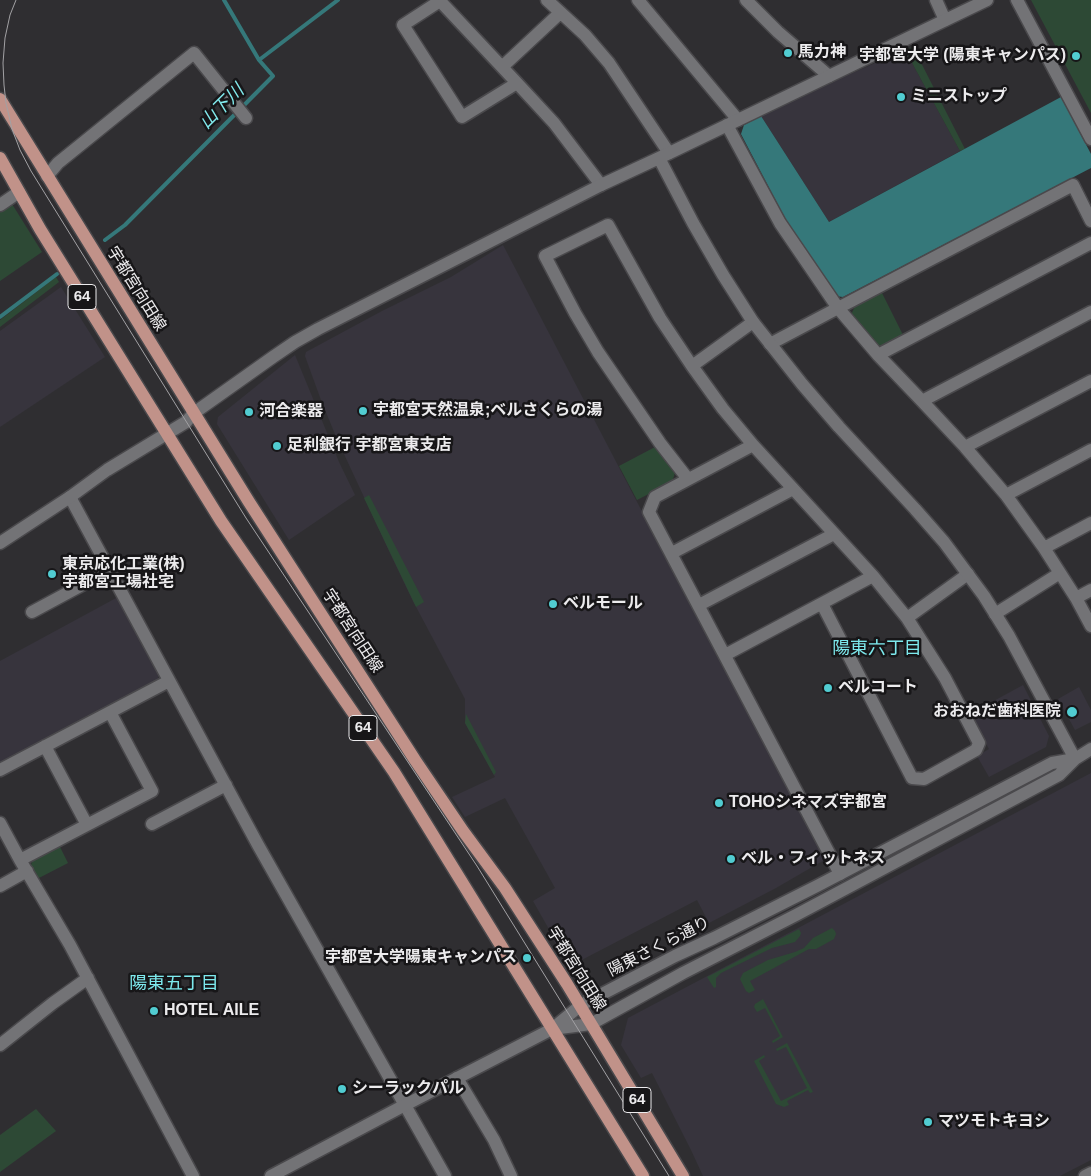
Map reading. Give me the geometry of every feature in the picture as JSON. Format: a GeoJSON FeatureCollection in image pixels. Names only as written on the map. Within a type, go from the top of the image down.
{"type":"FeatureCollection","features":[{"type":"Feature","properties":{"kind":"main road","name":"宇都宮向田線"},"geometry":{"type":"LineString","coordinates":[[0,99],[249,502],[415,760],[504,888],[581,1005],[683,1176]]}},
{"type":"Feature","properties":{"kind":"main road","name":"64"},"geometry":{"type":"LineString","coordinates":[[0,158],[40,229],[221,521],[394,772],[643,1176]]}},
{"type":"Feature","properties":{"kind":"street"},"geometry":{"type":"LineString","coordinates":[[547,0],[585,35],[608,63],[664,156],[693,223],[753,322],[802,384],[944,542],[968,574],[1021,658],[1075,759]]}},
{"type":"Feature","properties":{"kind":"street"},"geometry":{"type":"LineString","coordinates":[[638,0],[732,123],[780,223],[838,308],[878,355],[965,447],[1006,495],[1044,548],[1076,598],[1091,626]]}},
{"type":"Feature","properties":{"kind":"street"},"geometry":{"type":"LineString","coordinates":[[746,0],[778,32],[829,76]]}},
{"type":"Feature","properties":{"kind":"street"},"geometry":{"type":"LineString","coordinates":[[936,0],[945,20]]}},
{"type":"Feature","properties":{"kind":"street"},"geometry":{"type":"LineString","coordinates":[[0,543],[108,470],[186,422],[194,413],[312,332],[601,185],[988,0]]}},
{"type":"Feature","properties":{"kind":"street"},"geometry":{"type":"LineString","coordinates":[[1017,0],[1091,139]]}},
{"type":"Feature","properties":{"kind":"street"},"geometry":{"type":"LineString","coordinates":[[517,83],[462,117],[403,26],[440,1],[554,122],[601,185]]}},
{"type":"Feature","properties":{"kind":"street"},"geometry":{"type":"LineString","coordinates":[[502,67],[560,13]]}},
{"type":"Feature","properties":{"kind":"street"},"geometry":{"type":"LineString","coordinates":[[47,176],[58,163],[194,53],[245,118]]}},
{"type":"Feature","properties":{"kind":"street"},"geometry":{"type":"LineString","coordinates":[[770,344],[1073,185],[1091,221]]}},
{"type":"Feature","properties":{"kind":"street"},"geometry":{"type":"LineString","coordinates":[[0,205],[19,192]]}},
{"type":"Feature","properties":{"kind":"street"},"geometry":{"type":"LineString","coordinates":[[688,479],[660,443],[598,352],[545,256],[608,225],[660,318],[724,409],[753,445],[873,576],[907,618],[945,678],[979,742],[976,750],[924,778],[912,778],[822,604]]}},
{"type":"Feature","properties":{"kind":"street"},"geometry":{"type":"LineString","coordinates":[[878,355],[1091,243]]}},
{"type":"Feature","properties":{"kind":"street"},"geometry":{"type":"LineString","coordinates":[[922,401],[1091,312]]}},
{"type":"Feature","properties":{"kind":"street"},"geometry":{"type":"LineString","coordinates":[[692,366],[753,322]]}},
{"type":"Feature","properties":{"kind":"street"},"geometry":{"type":"LineString","coordinates":[[965,447],[1091,380]]}},
{"type":"Feature","properties":{"kind":"street"},"geometry":{"type":"LineString","coordinates":[[753,445],[655,497],[649,512],[840,874]]}},
{"type":"Feature","properties":{"kind":"street"},"geometry":{"type":"LineString","coordinates":[[1006,495],[1091,450]]}},
{"type":"Feature","properties":{"kind":"street"},"geometry":{"type":"LineString","coordinates":[[672,554],[793,489]]}},
{"type":"Feature","properties":{"kind":"street"},"geometry":{"type":"LineString","coordinates":[[70,497],[263,853],[445,1176]]}},
{"type":"Feature","properties":{"kind":"street"},"geometry":{"type":"LineString","coordinates":[[1044,548],[1091,523]]}},
{"type":"Feature","properties":{"kind":"street"},"geometry":{"type":"LineString","coordinates":[[699,605],[834,534]]}},
{"type":"Feature","properties":{"kind":"street"},"geometry":{"type":"LineString","coordinates":[[32,612],[110,570]]}},
{"type":"Feature","properties":{"kind":"street"},"geometry":{"type":"LineString","coordinates":[[995,614],[1060,573]]}},
{"type":"Feature","properties":{"kind":"street"},"geometry":{"type":"LineString","coordinates":[[907,618],[968,574]]}},
{"type":"Feature","properties":{"kind":"street"},"geometry":{"type":"LineString","coordinates":[[725,655],[873,576]]}},
{"type":"Feature","properties":{"kind":"street"},"geometry":{"type":"LineString","coordinates":[[1076,598],[1091,590]]}},
{"type":"Feature","properties":{"kind":"street"},"geometry":{"type":"LineString","coordinates":[[0,770],[169,680]]}},
{"type":"Feature","properties":{"kind":"street"},"geometry":{"type":"LineString","coordinates":[[20,860],[152,791],[110,712]]}},
{"type":"Feature","properties":{"kind":"street"},"geometry":{"type":"LineString","coordinates":[[44,746],[87,825]]}},
{"type":"Feature","properties":{"kind":"street","name":"陽東さくら通り"},"geometry":{"type":"LineString","coordinates":[[552,1029],[591,1024],[683,973],[1058,775],[1075,759],[1091,749]]}},
{"type":"Feature","properties":{"kind":"street","name":"陽東さくら通り"},"geometry":{"type":"LineString","coordinates":[[552,1029],[581,1005],[675,956],[840,874],[1052,763],[1075,759]]}},
{"type":"Feature","properties":{"kind":"street"},"geometry":{"type":"LineString","coordinates":[[152,824],[226,785]]}},
{"type":"Feature","properties":{"kind":"street"},"geometry":{"type":"LineString","coordinates":[[0,823],[70,945],[193,1176]]}},
{"type":"Feature","properties":{"kind":"street"},"geometry":{"type":"LineString","coordinates":[[0,886],[27,871]]}},
{"type":"Feature","properties":{"kind":"street"},"geometry":{"type":"LineString","coordinates":[[0,1045],[88,978]]}},
{"type":"Feature","properties":{"kind":"street"},"geometry":{"type":"LineString","coordinates":[[271,1176],[405,1104],[552,1029]]}},
{"type":"Feature","properties":{"kind":"street"},"geometry":{"type":"LineString","coordinates":[[457,1078],[494,1140],[511,1176]]}},
{"type":"Feature","properties":{"kind":"street"},"geometry":{"type":"LineString","coordinates":[[1085,1176],[1091,1173]]}},
{"type":"Feature","properties":{"kind":"shaded area"},"geometry":{"type":"Polygon","coordinates":[[[905,50],[960,151],[829,222],[761,116],[802,95],[905,50]]]}},
{"type":"Feature","properties":{"kind":"shaded area","name":"ベルモール"},"geometry":{"type":"Polygon","coordinates":[[[503,245],[826,859],[709,923],[697,900],[572,965],[548,932],[550,931],[533,901],[555,888],[505,798],[465,817],[452,797],[495,777],[465,723],[465,699],[391,555],[337,439],[305,356],[306,352],[382,311],[451,277],[503,245]]]}},
{"type":"Feature","properties":{"kind":"shaded area"},"geometry":{"type":"Polygon","coordinates":[[[61,287],[105,357],[0,427],[0,331],[61,287]]]}},
{"type":"Feature","properties":{"kind":"shaded area"},"geometry":{"type":"Polygon","coordinates":[[[295,355],[339,462],[355,495],[289,540],[217,424],[218,417],[295,355]]]}},
{"type":"Feature","properties":{"kind":"shaded area"},"geometry":{"type":"Polygon","coordinates":[[[118,597],[160,674],[157,680],[0,763],[0,661],[118,597]]]}},
{"type":"Feature","properties":{"kind":"shaded area"},"geometry":{"type":"Polygon","coordinates":[[[1023,685],[1049,736],[1046,747],[989,777],[977,756],[989,749],[970,714],[1023,685]]]}},
{"type":"Feature","properties":{"kind":"shaded area","name":"おおねだ歯科医院"},"geometry":{"type":"Polygon","coordinates":[[[1079,687],[1091,710],[1091,722],[1075,730],[1058,699],[1079,687]]]}},
{"type":"Feature","properties":{"kind":"shaded area"},"geometry":{"type":"Polygon","coordinates":[[[1091,773],[1091,1160],[1060,1176],[703,1176],[652,1073],[641,1078],[621,1045],[628,1018],[1091,773]]]}},
{"type":"Feature","properties":{"kind":"green space","name":"宇都宮大学 (陽東キャンパス)"},"geometry":{"type":"Polygon","coordinates":[[[1031,0],[1091,0],[1091,113],[1031,0]]]}},
{"type":"Feature","properties":{"kind":"green space"},"geometry":{"type":"Polygon","coordinates":[[[913,47],[965,149],[960,151],[905,50],[913,47]]]}},
{"type":"Feature","properties":{"kind":"green space"},"geometry":{"type":"Polygon","coordinates":[[[12,204],[42,252],[0,281],[0,210],[12,204]]]}},
{"type":"Feature","properties":{"kind":"green space"},"geometry":{"type":"Polygon","coordinates":[[[56,277],[59,282],[0,327],[0,320],[56,277]]]}},
{"type":"Feature","properties":{"kind":"green space"},"geometry":{"type":"Polygon","coordinates":[[[881,291],[903,335],[882,346],[874,344],[851,315],[855,306],[881,291]]]}},
{"type":"Feature","properties":{"kind":"green space"},"geometry":{"type":"Polygon","coordinates":[[[655,447],[675,473],[672,482],[637,500],[619,466],[655,447]]]}},
{"type":"Feature","properties":{"kind":"green space"},"geometry":{"type":"Polygon","coordinates":[[[369,495],[424,602],[416,607],[364,498],[369,495]]]}},
{"type":"Feature","properties":{"kind":"green space"},"geometry":{"type":"Polygon","coordinates":[[[466,714],[496,772],[494,775],[465,723],[466,714]]]}},
{"type":"Feature","properties":{"kind":"green space"},"geometry":{"type":"Polygon","coordinates":[[[59,845],[68,863],[37,879],[30,868],[33,859],[59,845]]]}},
{"type":"Feature","properties":{"kind":"green space"},"geometry":{"type":"Polygon","coordinates":[[[832,928],[836,934],[834,939],[816,949],[809,949],[750,981],[755,990],[749,993],[746,991],[740,979],[743,973],[768,960],[804,948],[813,938],[832,928]]]}},
{"type":"Feature","properties":{"kind":"green space"},"geometry":{"type":"Polygon","coordinates":[[[799,929],[801,933],[795,942],[772,948],[721,973],[716,978],[716,987],[714,988],[707,977],[799,929]]]}},
{"type":"Feature","properties":{"kind":"green space"},"geometry":{"type":"Polygon","coordinates":[[[763,999],[783,1037],[773,1043],[772,1041],[780,1036],[765,1008],[757,1012],[754,1007],[755,1004],[763,999]]]}},
{"type":"Feature","properties":{"kind":"green space"},"geometry":{"type":"Polygon","coordinates":[[[787,1043],[813,1092],[810,1093],[808,1090],[787,1101],[789,1105],[784,1107],[776,1104],[754,1061],[764,1055],[765,1057],[759,1061],[781,1101],[807,1088],[786,1047],[777,1051],[776,1049],[787,1043]]]}},
{"type":"Feature","properties":{"kind":"green space"},"geometry":{"type":"Polygon","coordinates":[[[36,1109],[56,1131],[0,1172],[0,1135],[36,1109]]]}},
{"type":"Feature","properties":{"kind":"water"},"geometry":{"type":"Polygon","coordinates":[[[1061,97],[1091,154],[1091,168],[843,297],[835,296],[789,226],[741,134],[744,125],[761,116],[829,222],[1061,97]]]}},
{"type":"Feature","properties":{"kind":"waterway"},"geometry":{"type":"LineString","coordinates":[[224,0],[259,60]]}},
{"type":"Feature","properties":{"kind":"waterway","name":"山下川"},"geometry":{"type":"LineString","coordinates":[[105,240],[125,225],[273,76],[259,60],[338,0]]}},
{"type":"Feature","properties":{"kind":"waterway","name":"山下川"},"geometry":{"type":"LineString","coordinates":[[0,317],[57,274]]}},
{"type":"Feature","properties":{"kind":"tram line"},"geometry":{"type":"LineString","coordinates":[[16,0],[10,15],[5,38],[4,85],[12,129],[31,171],[246,518],[477,866],[669,1176]]}},
{"type":"Feature","properties":{"kind":"place","name":"馬力神"},"geometry":{"type":"Point","coordinates":[788,53]}},
{"type":"Feature","properties":{"kind":"place","name":"宇都宮大学 (陽東キャンパス)"},"geometry":{"type":"Point","coordinates":[1076,56]}},
{"type":"Feature","properties":{"kind":"place","name":"ミニストップ"},"geometry":{"type":"Point","coordinates":[901,97]}},
{"type":"Feature","properties":{"kind":"place","name":"宇都宮天然温泉;ベルさくらの湯"},"geometry":{"type":"Point","coordinates":[363,411]}},
{"type":"Feature","properties":{"kind":"place","name":"河合楽器"},"geometry":{"type":"Point","coordinates":[249,412]}},
{"type":"Feature","properties":{"kind":"place","name":"足利銀行 宇都宮東支店"},"geometry":{"type":"Point","coordinates":[277,446]}},
{"type":"Feature","properties":{"kind":"place","name":"東京応化工業(株) 宇都宮工場社宅"},"geometry":{"type":"Point","coordinates":[52,574]}},
{"type":"Feature","properties":{"kind":"place","name":"ベルモール"},"geometry":{"type":"Point","coordinates":[553,604]}},
{"type":"Feature","properties":{"kind":"place","name":"ベルコート"},"geometry":{"type":"Point","coordinates":[828,688]}},
{"type":"Feature","properties":{"kind":"place","name":"おおねだ歯科医院"},"geometry":{"type":"Point","coordinates":[1072,712]}},
{"type":"Feature","properties":{"kind":"place","name":"TOHOシネマズ宇都宮"},"geometry":{"type":"Point","coordinates":[719,803]}},
{"type":"Feature","properties":{"kind":"place","name":"ベル・フィットネス"},"geometry":{"type":"Point","coordinates":[731,859]}},
{"type":"Feature","properties":{"kind":"place","name":"宇都宮大学陽東キャンパス"},"geometry":{"type":"Point","coordinates":[527,958]}},
{"type":"Feature","properties":{"kind":"place","name":"HOTEL AILE"},"geometry":{"type":"Point","coordinates":[154,1011]}},
{"type":"Feature","properties":{"kind":"place","name":"シーラックパル"},"geometry":{"type":"Point","coordinates":[342,1089]}},
{"type":"Feature","properties":{"kind":"place","name":"マツモトキヨシ"},"geometry":{"type":"Point","coordinates":[928,1122]}},
{"type":"Feature","properties":{"kind":"district","name":"陽東六丁目"},"geometry":{"type":"Point","coordinates":[877,649]}},
{"type":"Feature","properties":{"kind":"district","name":"陽東五丁目"},"geometry":{"type":"Point","coordinates":[174,984]}}]}
